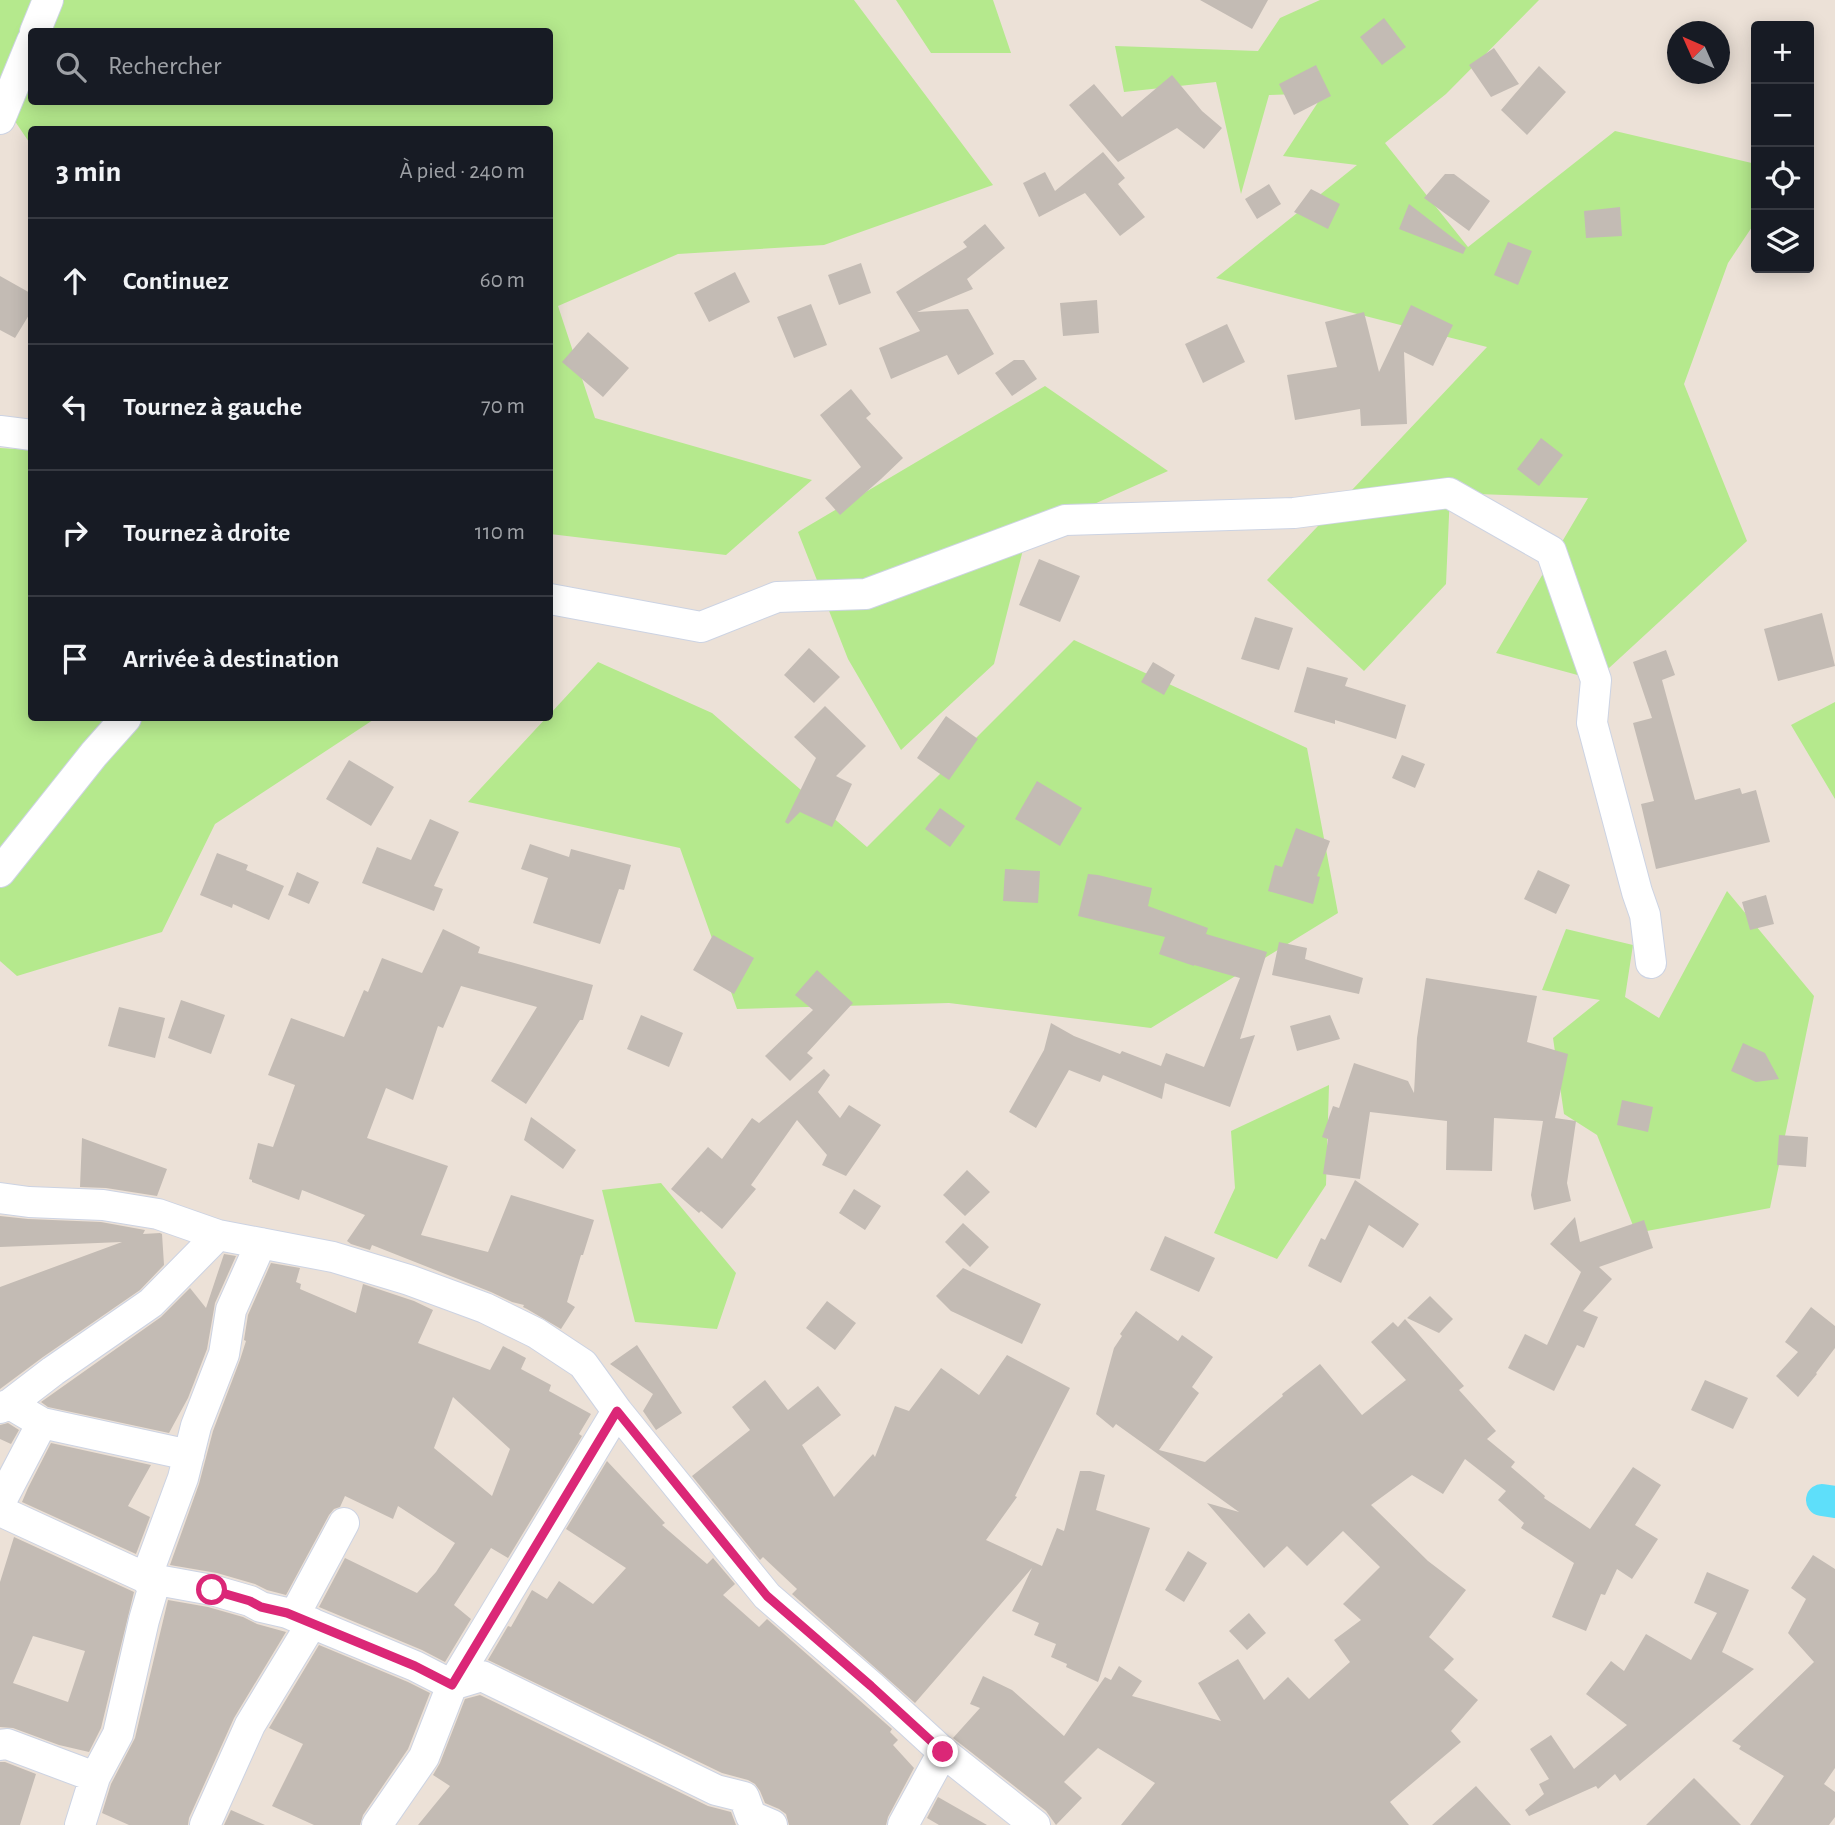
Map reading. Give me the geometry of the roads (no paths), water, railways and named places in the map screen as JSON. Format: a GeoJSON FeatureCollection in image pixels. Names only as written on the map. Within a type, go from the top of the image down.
{"type":"FeatureCollection","features":[{"type":"Feature","properties":{"kind":"street"},"geometry":{"type":"LineString","coordinates":[[37,28],[48,0]]}},
{"type":"Feature","properties":{"kind":"street"},"geometry":{"type":"LineString","coordinates":[[0,119],[28,51]]}},
{"type":"Feature","properties":{"kind":"street"},"geometry":{"type":"LineString","coordinates":[[0,431],[28,434]]}},
{"type":"Feature","properties":{"kind":"street"},"geometry":{"type":"LineString","coordinates":[[553,600],[701,627],[777,597],[866,594],[1065,520],[1294,513],[1450,493],[1551,551],[1596,680],[1592,723],[1645,915],[1651,963]]}},
{"type":"Feature","properties":{"kind":"street"},"geometry":{"type":"LineString","coordinates":[[0,872],[123,721]]}},
{"type":"Feature","properties":{"kind":"street"},"geometry":{"type":"LineString","coordinates":[[0,1198],[103,1205],[158,1214],[218,1235],[333,1257],[409,1280],[485,1308],[536,1333],[583,1364],[617,1411],[767,1596],[943,1752],[1035,1825]]}},
{"type":"Feature","properties":{"kind":"street"},"geometry":{"type":"LineString","coordinates":[[189,1455],[42,1423],[5,1406],[151,1303],[218,1235]]}},
{"type":"Feature","properties":{"kind":"street"},"geometry":{"type":"LineString","coordinates":[[146,1578],[183,1478],[195,1426],[224,1354],[231,1310],[261,1242]]}},
{"type":"Feature","properties":{"kind":"street"},"geometry":{"type":"LineString","coordinates":[[377,1825],[424,1757],[452,1685],[617,1411]]}},
{"type":"Feature","properties":{"kind":"street"},"geometry":{"type":"LineString","coordinates":[[0,1503],[42,1423]]}},
{"type":"Feature","properties":{"kind":"street"},"geometry":{"type":"LineString","coordinates":[[0,1511],[146,1578],[212,1590],[303,1620],[415,1666],[452,1685],[482,1676],[716,1790],[744,1797],[751,1816],[772,1825]]}},
{"type":"Feature","properties":{"kind":"street"},"geometry":{"type":"LineString","coordinates":[[205,1825],[250,1724],[303,1620],[344,1523]]}},
{"type":"Feature","properties":{"kind":"street"},"geometry":{"type":"LineString","coordinates":[[80,1825],[95,1777],[118,1734],[153,1589],[146,1578]]}},
{"type":"Feature","properties":{"kind":"street"},"geometry":{"type":"LineString","coordinates":[[0,1745],[7,1744],[95,1777]]}},
{"type":"Feature","properties":{"kind":"street"},"geometry":{"type":"LineString","coordinates":[[903,1825],[943,1752]]}},
{"type":"Feature","properties":{"kind":"waterway"},"geometry":{"type":"LineString","coordinates":[[1822,1500],[1835,1502]]}}]}
